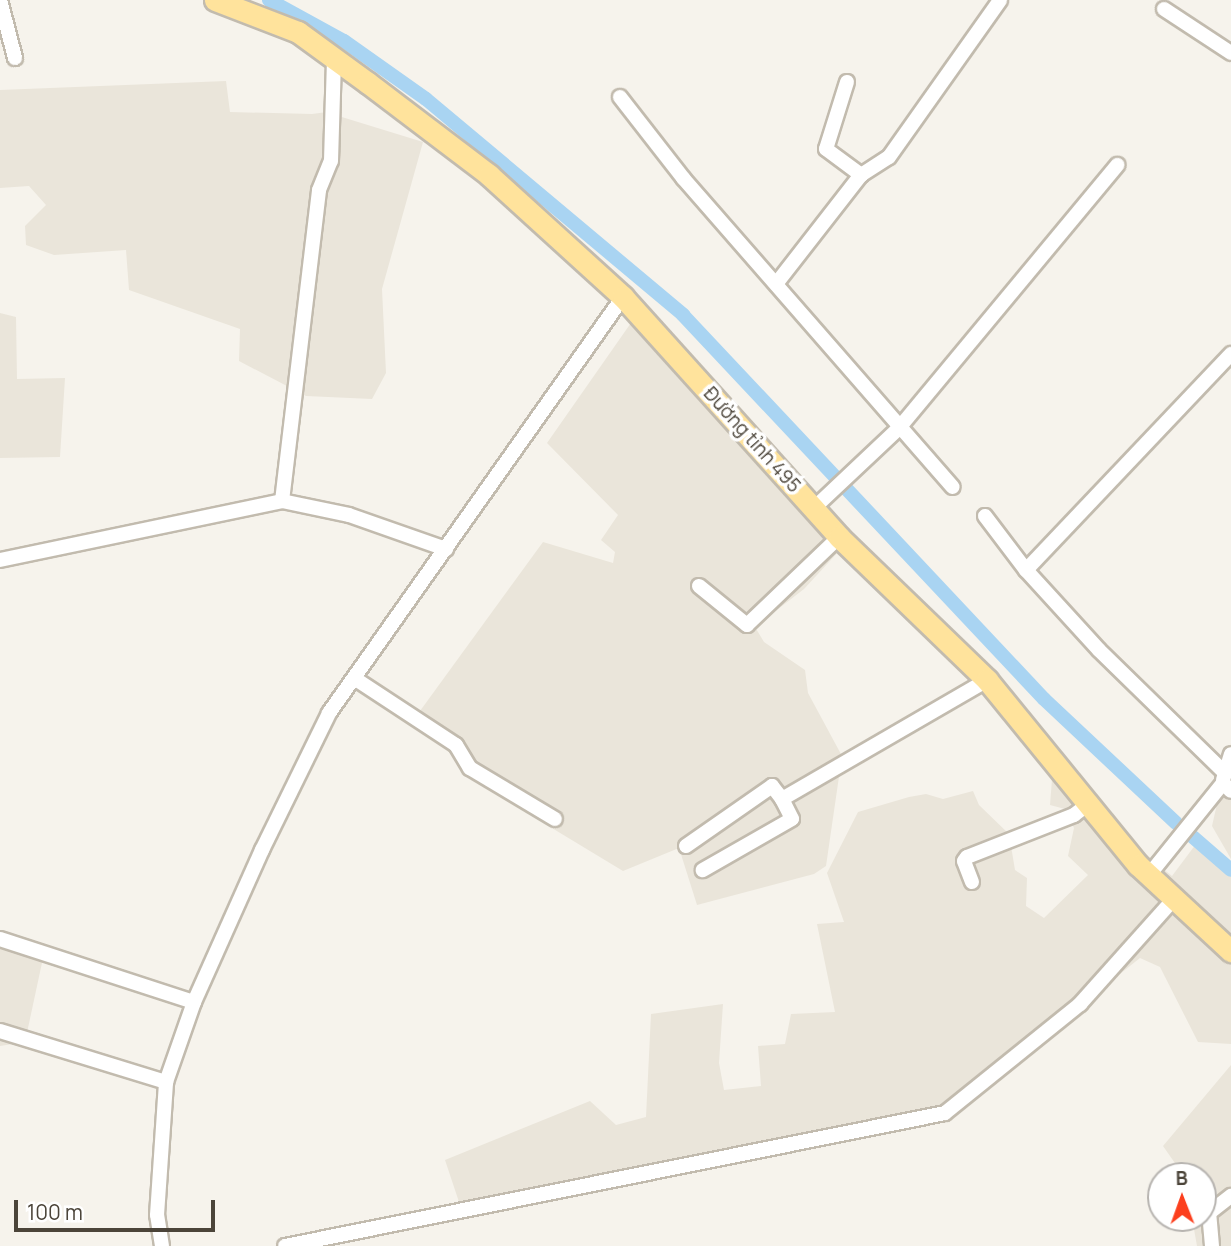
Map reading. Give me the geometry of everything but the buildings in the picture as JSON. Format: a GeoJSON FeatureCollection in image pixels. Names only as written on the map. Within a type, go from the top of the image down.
{"type":"FeatureCollection","features":[{"type":"Feature","properties":{"kind":"main road","name":"Đường tỉnh 495"},"geometry":{"type":"LineString","coordinates":[[215,0],[298,33],[334,59],[489,174],[624,297],[839,537],[987,680],[1149,875],[1231,951]]}},
{"type":"Feature","properties":{"kind":"street"},"geometry":{"type":"LineString","coordinates":[[0,0],[15,58]]}},
{"type":"Feature","properties":{"kind":"street"},"geometry":{"type":"LineString","coordinates":[[776,284],[861,175],[889,157],[1000,0]]}},
{"type":"Feature","properties":{"kind":"street"},"geometry":{"type":"LineString","coordinates":[[1164,9],[1231,53]]}},
{"type":"Feature","properties":{"kind":"street"},"geometry":{"type":"LineString","coordinates":[[282,501],[319,190],[330,170],[334,59]]}},
{"type":"Feature","properties":{"kind":"street"},"geometry":{"type":"LineString","coordinates":[[847,82],[826,149],[861,175]]}},
{"type":"Feature","properties":{"kind":"street"},"geometry":{"type":"LineString","coordinates":[[620,97],[683,178],[953,487]]}},
{"type":"Feature","properties":{"kind":"street"},"geometry":{"type":"LineString","coordinates":[[813,509],[859,470],[899,428],[1116,165]]}},
{"type":"Feature","properties":{"kind":"street"},"geometry":{"type":"LineString","coordinates":[[162,1246],[157,1215],[166,1082],[194,1002],[323,726],[354,678],[624,297]]}},
{"type":"Feature","properties":{"kind":"street"},"geometry":{"type":"LineString","coordinates":[[1026,570],[1231,354]]}},
{"type":"Feature","properties":{"kind":"street"},"geometry":{"type":"LineString","coordinates":[[0,560],[282,501],[349,515],[446,549]]}},
{"type":"Feature","properties":{"kind":"street"},"geometry":{"type":"LineString","coordinates":[[985,516],[1026,570],[1098,650],[1226,782]]}},
{"type":"Feature","properties":{"kind":"street"},"geometry":{"type":"LineString","coordinates":[[699,586],[747,625],[839,537]]}},
{"type":"Feature","properties":{"kind":"street"},"geometry":{"type":"LineString","coordinates":[[354,678],[456,745],[470,768],[555,819]]}},
{"type":"Feature","properties":{"kind":"street"},"geometry":{"type":"LineString","coordinates":[[782,799],[987,680]]}},
{"type":"Feature","properties":{"kind":"street"},"geometry":{"type":"LineString","coordinates":[[1149,875],[1226,782],[1231,754]]}},
{"type":"Feature","properties":{"kind":"street"},"geometry":{"type":"LineString","coordinates":[[686,846],[772,786],[782,799],[792,820],[703,870]]}},
{"type":"Feature","properties":{"kind":"street"},"geometry":{"type":"LineString","coordinates":[[972,882],[964,861],[967,857],[1074,815],[1088,804]]}},
{"type":"Feature","properties":{"kind":"street"},"geometry":{"type":"LineString","coordinates":[[285,1246],[945,1113],[1080,1004],[1174,898]]}},
{"type":"Feature","properties":{"kind":"street"},"geometry":{"type":"LineString","coordinates":[[0,939],[194,1002]]}},
{"type":"Feature","properties":{"kind":"street"},"geometry":{"type":"LineString","coordinates":[[0,1031],[166,1082]]}},
{"type":"Feature","properties":{"kind":"street"},"geometry":{"type":"LineString","coordinates":[[1212,1246],[1209,1213],[1231,1196]]}},
{"type":"Feature","properties":{"kind":"shaded area"},"geometry":{"type":"Polygon","coordinates":[[[341,67],[536,219],[623,297],[852,537],[804,589],[755,627],[764,642],[805,670],[808,693],[842,756],[826,866],[814,874],[697,905],[679,848],[623,871],[537,819],[524,806],[507,801],[461,772],[458,754],[425,724],[420,711],[543,542],[613,563],[615,552],[601,540],[618,515],[547,443],[633,320],[534,223],[426,135],[342,75],[332,114],[423,142],[382,289],[386,373],[372,399],[306,396],[239,361],[240,329],[129,290],[126,250],[54,255],[26,245],[25,226],[46,205],[29,186],[0,188],[0,90],[226,81],[230,112],[312,114],[327,112],[335,70],[341,67]]]}},
{"type":"Feature","properties":{"kind":"shaded area"},"geometry":{"type":"Polygon","coordinates":[[[0,313],[16,317],[17,379],[65,378],[60,457],[0,458],[0,313]]]}},
{"type":"Feature","properties":{"kind":"shaded area"},"geometry":{"type":"Polygon","coordinates":[[[1231,743],[1231,859],[1212,826],[1231,743]]]}},
{"type":"Feature","properties":{"kind":"shaded area"},"geometry":{"type":"Polygon","coordinates":[[[1052,779],[1172,876],[1199,840],[1231,871],[1231,1044],[1198,1042],[1160,967],[1140,958],[945,1113],[461,1208],[445,1160],[590,1101],[616,1125],[646,1117],[651,1014],[723,1004],[719,1063],[724,1090],[761,1086],[758,1046],[785,1044],[791,1014],[835,1012],[817,924],[844,922],[827,873],[858,812],[909,797],[926,794],[943,799],[973,791],[979,805],[1009,834],[1015,870],[1027,878],[1026,906],[1044,918],[1088,875],[1068,856],[1074,828],[1065,809],[1050,805],[1052,779]]]}},
{"type":"Feature","properties":{"kind":"shaded area"},"geometry":{"type":"Polygon","coordinates":[[[0,943],[43,958],[25,1042],[0,1046],[0,943]]]}},
{"type":"Feature","properties":{"kind":"shaded area"},"geometry":{"type":"Polygon","coordinates":[[[1231,1065],[1231,1246],[1197,1246],[1194,1232],[1217,1232],[1217,1162],[1174,1162],[1163,1146],[1231,1065]]]}},
{"type":"Feature","properties":{"kind":"waterway"},"geometry":{"type":"LineString","coordinates":[[269,0],[344,41],[426,99],[683,315],[1044,699],[1176,823]]}},
{"type":"Feature","properties":{"kind":"waterway"},"geometry":{"type":"LineString","coordinates":[[1193,837],[1231,870]]}}]}
